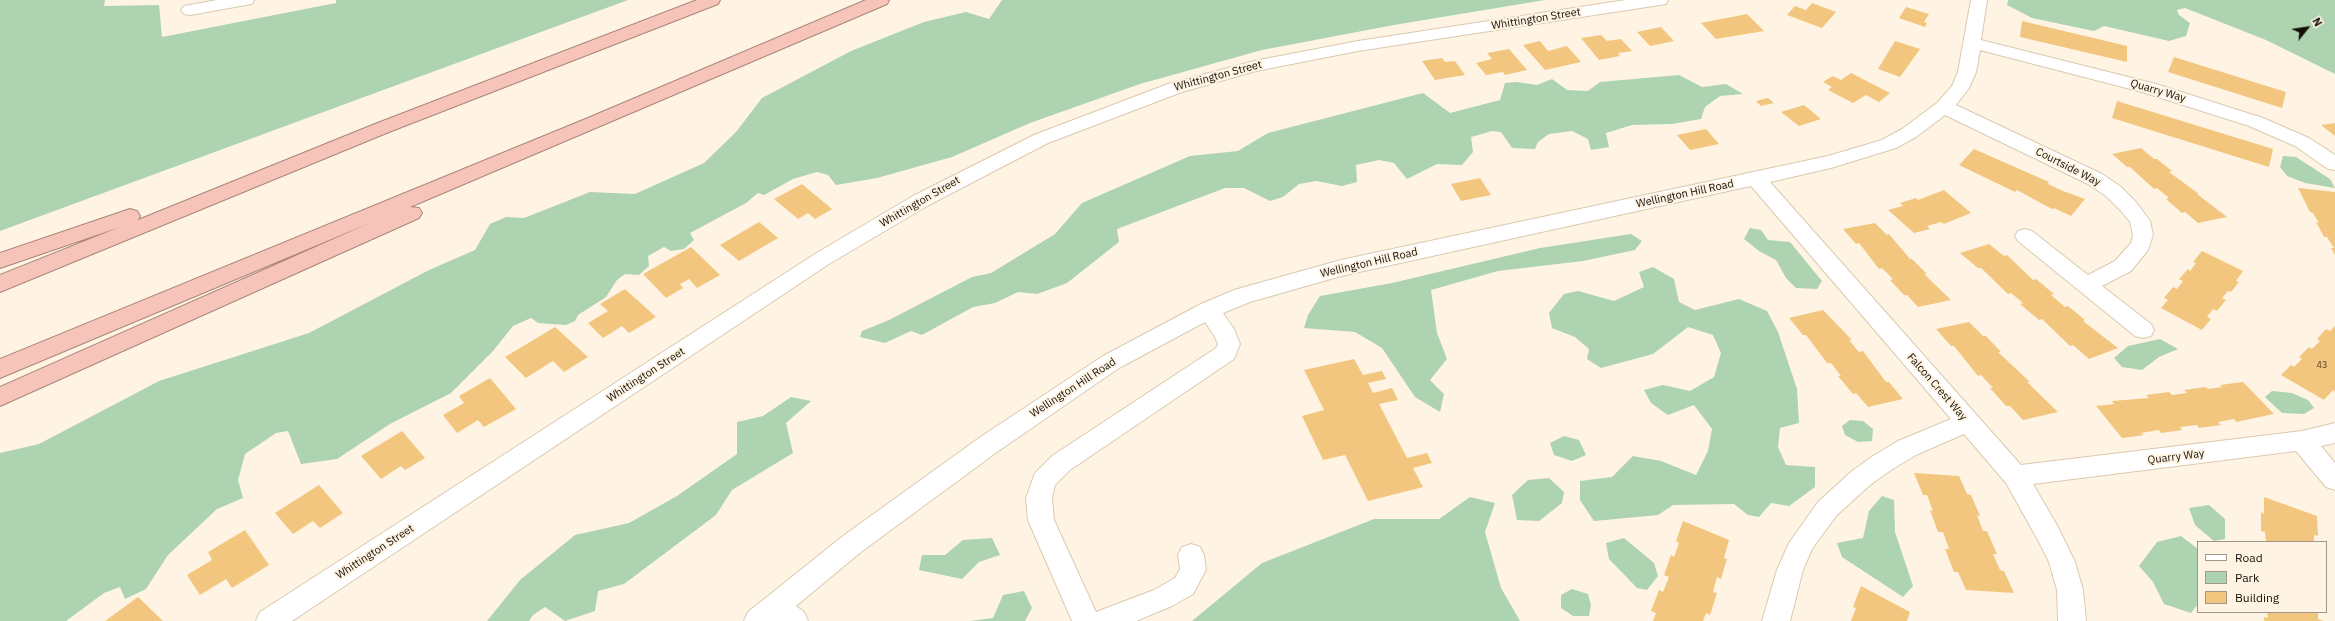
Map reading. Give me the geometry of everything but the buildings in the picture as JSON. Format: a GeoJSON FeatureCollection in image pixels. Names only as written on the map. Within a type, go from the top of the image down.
{"type":"FeatureCollection","features":[{"type":"Feature","properties":{"kind":"highway"},"geometry":{"type":"LineString","coordinates":[[0,284],[382,128],[712,0]]}},
{"type":"Feature","properties":{"kind":"highway"},"geometry":{"type":"LineString","coordinates":[[0,369],[507,158],[881,0]]}},
{"type":"Feature","properties":{"kind":"highway"},"geometry":{"type":"LineString","coordinates":[[0,261],[382,128]]}},
{"type":"Feature","properties":{"kind":"highway"},"geometry":{"type":"LineString","coordinates":[[0,396],[437,202],[507,158]]}},
{"type":"Feature","properties":{"kind":"street"},"geometry":{"type":"LineString","coordinates":[[190,10],[244,0]]}},
{"type":"Feature","properties":{"kind":"street","name":"Whittington Street"},"geometry":{"type":"LineString","coordinates":[[270,621],[822,260],[920,201],[1041,139],[1175,88],[1268,63],[1358,46],[1660,0]]}},
{"type":"Feature","properties":{"kind":"street","name":"Wellington Hill Road"},"geometry":{"type":"LineString","coordinates":[[776,616],[852,544],[1026,418],[1111,362],[1208,310],[1242,296],[1290,281],[1341,268],[1756,179],[1831,162],[1889,144],[1909,133],[1944,107],[1960,88],[1967,72],[1979,0]]}},
{"type":"Feature","properties":{"kind":"street","name":"Quarry Way"},"geometry":{"type":"LineString","coordinates":[[1972,43],[2142,86],[2256,122],[2302,142],[2335,164]]}},
{"type":"Feature","properties":{"kind":"street","name":"Courtside Way"},"geometry":{"type":"LineString","coordinates":[[1944,107],[2095,179],[2113,192],[2129,207],[2140,221],[2143,235],[2141,245],[2123,266],[2086,285]]}},
{"type":"Feature","properties":{"kind":"street","name":"Falcon Crest Way"},"geometry":{"type":"LineString","coordinates":[[1756,179],[2015,476],[2049,535],[2062,562],[2070,590],[2072,621]]}},
{"type":"Feature","properties":{"kind":"street"},"geometry":{"type":"LineString","coordinates":[[2025,236],[2143,330]]}},
{"type":"Feature","properties":{"kind":"street"},"geometry":{"type":"LineString","coordinates":[[1086,621],[1041,520],[1039,498],[1044,480],[1061,463],[1226,353],[1229,344],[1226,335],[1208,310]]}},
{"type":"Feature","properties":{"kind":"street"},"geometry":{"type":"LineString","coordinates":[[1776,621],[1790,570],[1802,543],[1828,509],[1861,478],[1882,463],[1907,448],[1968,422]]}},
{"type":"Feature","properties":{"kind":"street","name":"Quarry Way"},"geometry":{"type":"LineString","coordinates":[[2015,476],[2302,441],[2335,433]]}},
{"type":"Feature","properties":{"kind":"street"},"geometry":{"type":"LineString","coordinates":[[2302,441],[2335,480]]}},
{"type":"Feature","properties":{"kind":"street"},"geometry":{"type":"LineString","coordinates":[[1105,621],[1163,598],[1184,586],[1194,570],[1191,555]]}},
{"type":"Feature","properties":{"kind":"green space"},"geometry":{"type":"Polygon","coordinates":[[[0,0],[105,0],[104,6],[159,5],[162,37],[336,3],[336,0],[628,0],[0,231],[0,0]]]}},
{"type":"Feature","properties":{"kind":"green space"},"geometry":{"type":"Polygon","coordinates":[[[1002,0],[1545,0],[1394,25],[1262,50],[1140,84],[1030,123],[952,157],[877,178],[836,185],[828,175],[817,172],[793,179],[764,195],[758,193],[746,203],[690,233],[694,240],[684,249],[671,251],[664,247],[648,256],[649,266],[639,275],[625,274],[617,280],[606,297],[578,315],[575,321],[566,325],[538,323],[531,318],[513,326],[493,351],[451,393],[390,424],[337,459],[301,464],[288,431],[276,433],[245,454],[238,480],[243,498],[217,509],[168,555],[146,589],[125,599],[120,587],[104,593],[66,621],[0,621],[0,453],[39,444],[159,381],[309,333],[429,270],[475,250],[490,224],[506,217],[524,218],[590,192],[635,194],[704,163],[736,132],[762,98],[851,51],[924,22],[966,12],[989,19],[1002,0]]]}},
{"type":"Feature","properties":{"kind":"green space"},"geometry":{"type":"Polygon","coordinates":[[[2008,0],[2335,0],[2335,74],[2266,40],[2185,8],[2177,10],[2179,15],[2190,23],[2186,36],[2169,41],[2104,26],[2094,31],[2032,18],[2007,5],[2008,0]]]}},
{"type":"Feature","properties":{"kind":"green space"},"geometry":{"type":"Polygon","coordinates":[[[1679,75],[1702,87],[1726,84],[1743,94],[1720,96],[1705,107],[1701,119],[1672,124],[1632,125],[1606,133],[1609,147],[1591,150],[1588,139],[1572,131],[1549,134],[1538,142],[1535,149],[1512,148],[1501,132],[1492,131],[1471,137],[1473,152],[1462,165],[1437,164],[1407,179],[1394,163],[1379,160],[1356,165],[1357,182],[1342,186],[1316,181],[1299,184],[1283,197],[1270,201],[1244,188],[1225,188],[1117,229],[1119,242],[1067,283],[1037,294],[1018,292],[995,303],[973,307],[922,335],[911,331],[885,343],[860,337],[862,331],[889,320],[972,277],[991,273],[1055,234],[1082,203],[1190,156],[1238,151],[1268,133],[1423,93],[1450,113],[1500,100],[1505,83],[1517,82],[1537,85],[1552,79],[1567,90],[1588,91],[1600,82],[1679,75]]]}},
{"type":"Feature","properties":{"kind":"green space"},"geometry":{"type":"Polygon","coordinates":[[[2283,156],[2296,157],[2330,179],[2335,188],[2305,183],[2287,176],[2280,167],[2283,156]]]}},
{"type":"Feature","properties":{"kind":"green space"},"geometry":{"type":"Polygon","coordinates":[[[1750,228],[1761,230],[1768,240],[1790,242],[1822,281],[1817,289],[1796,288],[1786,278],[1776,260],[1759,251],[1744,239],[1750,228]]]}},
{"type":"Feature","properties":{"kind":"green space"},"geometry":{"type":"Polygon","coordinates":[[[1631,234],[1642,241],[1635,250],[1583,261],[1498,271],[1431,290],[1437,333],[1447,359],[1430,380],[1444,394],[1440,412],[1415,397],[1382,348],[1355,332],[1304,328],[1308,315],[1320,296],[1392,283],[1540,248],[1631,234]]]}},
{"type":"Feature","properties":{"kind":"green space"},"geometry":{"type":"Polygon","coordinates":[[[1653,267],[1674,279],[1679,302],[1695,310],[1739,299],[1767,311],[1778,332],[1797,389],[1799,423],[1780,428],[1778,447],[1786,465],[1815,467],[1815,487],[1789,506],[1771,503],[1759,517],[1748,515],[1734,504],[1673,505],[1658,515],[1594,521],[1580,500],[1580,481],[1612,477],[1633,456],[1661,461],[1696,475],[1708,451],[1712,429],[1694,405],[1668,415],[1651,403],[1644,390],[1663,385],[1690,391],[1714,377],[1721,353],[1713,335],[1688,327],[1653,354],[1601,368],[1587,359],[1589,349],[1575,337],[1552,328],[1549,313],[1564,294],[1578,291],[1614,301],[1644,287],[1639,272],[1653,267]]]}},
{"type":"Feature","properties":{"kind":"green space"},"geometry":{"type":"Polygon","coordinates":[[[2160,339],[2178,349],[2159,357],[2142,370],[2122,367],[2114,358],[2128,346],[2160,339]]]}},
{"type":"Feature","properties":{"kind":"green space"},"geometry":{"type":"Polygon","coordinates":[[[2272,391],[2292,393],[2308,400],[2314,408],[2304,414],[2282,413],[2265,397],[2272,391]]]}},
{"type":"Feature","properties":{"kind":"green space"},"geometry":{"type":"Polygon","coordinates":[[[791,397],[811,401],[786,423],[793,453],[732,490],[716,515],[624,584],[598,591],[595,611],[565,621],[545,607],[533,615],[529,621],[487,621],[520,580],[575,535],[629,523],[677,496],[737,454],[737,422],[763,416],[791,397]]]}},
{"type":"Feature","properties":{"kind":"green space"},"geometry":{"type":"Polygon","coordinates":[[[1850,420],[1863,421],[1873,429],[1872,441],[1858,442],[1845,435],[1842,426],[1850,420]]]}},
{"type":"Feature","properties":{"kind":"green space"},"geometry":{"type":"Polygon","coordinates":[[[1564,436],[1579,440],[1586,455],[1572,461],[1554,455],[1550,443],[1564,436]]]}},
{"type":"Feature","properties":{"kind":"green space"},"geometry":{"type":"Polygon","coordinates":[[[1549,478],[1564,492],[1562,503],[1539,521],[1517,520],[1512,495],[1528,480],[1549,478]]]}},
{"type":"Feature","properties":{"kind":"green space"},"geometry":{"type":"Polygon","coordinates":[[[1882,496],[1894,500],[1895,532],[1913,586],[1903,597],[1842,557],[1837,543],[1863,538],[1869,511],[1882,496]]]}},
{"type":"Feature","properties":{"kind":"green space"},"geometry":{"type":"Polygon","coordinates":[[[1470,497],[1495,503],[1485,532],[1501,588],[1520,621],[1192,621],[1262,563],[1374,519],[1439,519],[1470,497]]]}},
{"type":"Feature","properties":{"kind":"green space"},"geometry":{"type":"Polygon","coordinates":[[[2209,505],[2225,519],[2225,539],[2214,541],[2195,525],[2189,508],[2209,505]]]}},
{"type":"Feature","properties":{"kind":"green space"},"geometry":{"type":"Polygon","coordinates":[[[2181,536],[2197,548],[2197,605],[2191,613],[2164,604],[2153,582],[2139,566],[2157,542],[2181,536]]]}},
{"type":"Feature","properties":{"kind":"green space"},"geometry":{"type":"Polygon","coordinates":[[[992,538],[1000,555],[979,562],[962,579],[919,570],[922,555],[945,555],[963,540],[992,538]]]}},
{"type":"Feature","properties":{"kind":"green space"},"geometry":{"type":"Polygon","coordinates":[[[1624,538],[1654,563],[1658,576],[1647,590],[1637,588],[1609,559],[1606,543],[1624,538]]]}},
{"type":"Feature","properties":{"kind":"green space"},"geometry":{"type":"Polygon","coordinates":[[[1572,589],[1588,594],[1591,605],[1589,616],[1573,616],[1561,608],[1561,595],[1572,589]]]}},
{"type":"Feature","properties":{"kind":"green space"},"geometry":{"type":"Polygon","coordinates":[[[1024,591],[1032,608],[1025,621],[970,621],[993,618],[1003,595],[1024,591]]]}}]}
